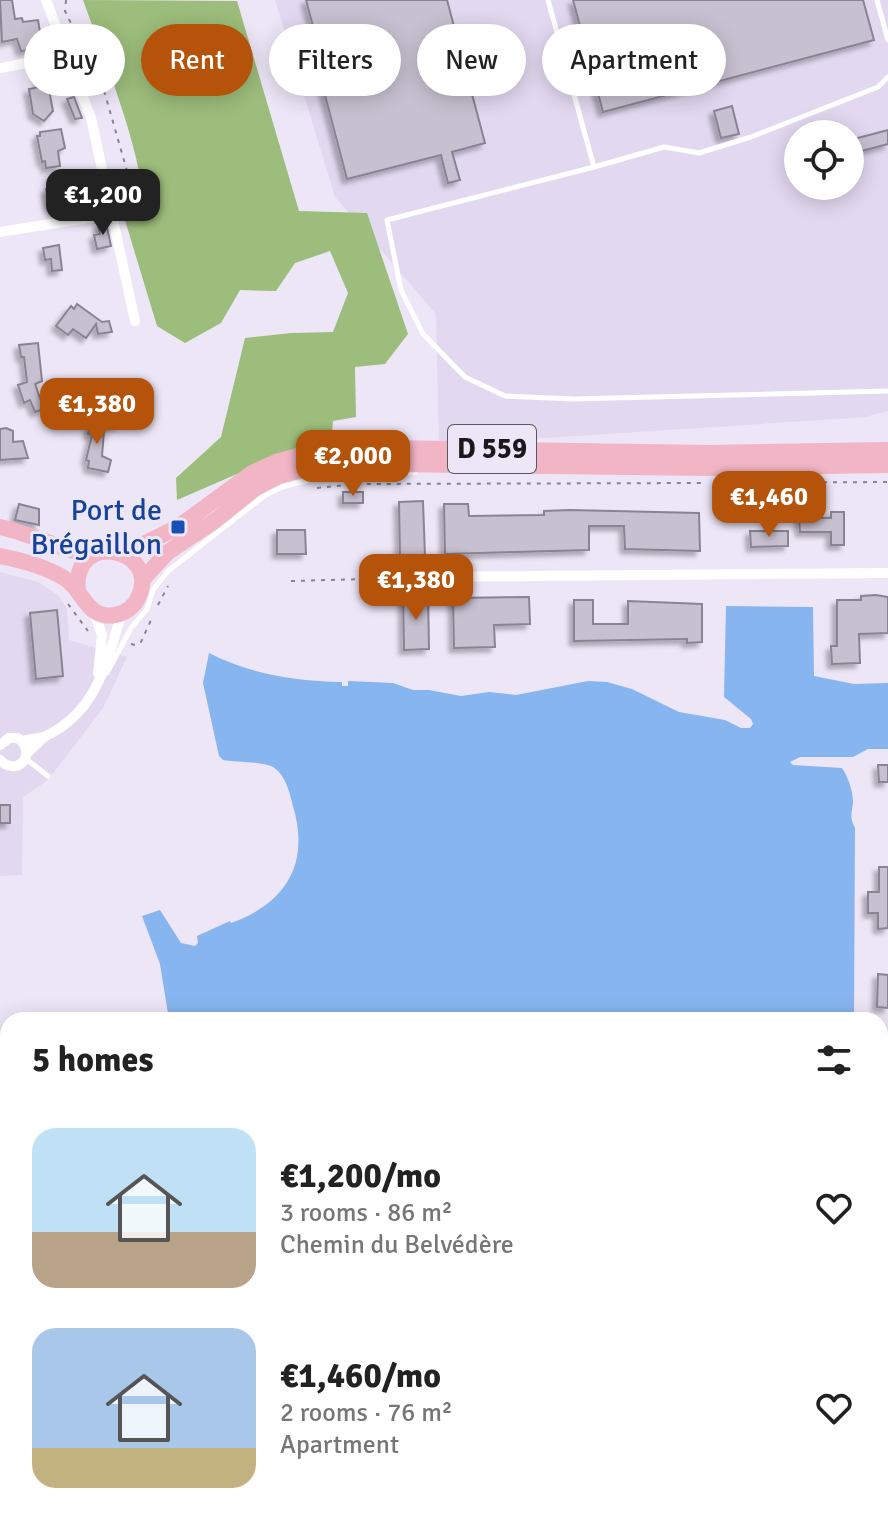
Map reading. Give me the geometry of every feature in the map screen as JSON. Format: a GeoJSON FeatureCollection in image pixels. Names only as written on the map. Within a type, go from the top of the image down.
{"type":"FeatureCollection","features":[{"type":"Feature","properties":{"kind":"main road","name":"D 559"},"geometry":{"type":"LineString","coordinates":[[124,554],[178,527],[252,473],[308,453],[384,448],[709,453],[888,450]]}},
{"type":"Feature","properties":{"kind":"main road","name":"D 559"},"geometry":{"type":"LineString","coordinates":[[142,580],[168,552],[216,520],[254,489],[279,476],[309,468],[344,464],[708,468],[888,465]]}},
{"type":"Feature","properties":{"kind":"main road"},"geometry":{"type":"LineString","coordinates":[[0,527],[92,556],[108,551],[124,554],[136,565],[142,580],[139,596],[122,613],[103,615],[72,596],[60,575],[0,556]]}},
{"type":"Feature","properties":{"kind":"main road"},"geometry":{"type":"LineString","coordinates":[[72,596],[79,572],[92,556]]}},
{"type":"Feature","properties":{"kind":"street"},"geometry":{"type":"LineString","coordinates":[[46,0],[54,24]]}},
{"type":"Feature","properties":{"kind":"street"},"geometry":{"type":"LineString","coordinates":[[0,68],[24,64]]}},
{"type":"Feature","properties":{"kind":"street"},"geometry":{"type":"LineString","coordinates":[[82,96],[91,118],[114,214],[135,321]]}},
{"type":"Feature","properties":{"kind":"street"},"geometry":{"type":"LineString","coordinates":[[0,232],[114,214]]}},
{"type":"Feature","properties":{"kind":"street"},"geometry":{"type":"LineString","coordinates":[[414,577],[888,573]]}},
{"type":"Feature","properties":{"kind":"street"},"geometry":{"type":"LineString","coordinates":[[94,612],[102,635],[95,690]]}},
{"type":"Feature","properties":{"kind":"street"},"geometry":{"type":"LineString","coordinates":[[0,745],[9,738],[22,741],[44,737],[64,728],[82,709],[95,690],[122,613]]}},
{"type":"Feature","properties":{"kind":"street"},"geometry":{"type":"LineString","coordinates":[[0,760],[6,766],[15,767],[44,737]]}},
{"type":"Feature","properties":{"kind":"street"},"geometry":{"type":"LineString","coordinates":[[22,741],[27,756]]}},
{"type":"Feature","properties":{"kind":"lane"},"geometry":{"type":"LineString","coordinates":[[548,0],[594,167]]}},
{"type":"Feature","properties":{"kind":"lane"},"geometry":{"type":"LineString","coordinates":[[877,0],[888,40]]}},
{"type":"Feature","properties":{"kind":"lane"},"geometry":{"type":"LineString","coordinates":[[888,77],[878,87],[751,137],[699,153],[664,147],[387,220],[401,290],[423,334],[465,377],[505,396],[574,399],[888,391]]}},
{"type":"Feature","properties":{"kind":"lane"},"geometry":{"type":"LineString","coordinates":[[95,690],[119,654],[131,628],[147,609],[153,590],[168,571],[264,496],[282,487],[320,477],[492,465]]}},
{"type":"Feature","properties":{"kind":"lane"},"geometry":{"type":"LineString","coordinates":[[27,756],[48,776]]}},
{"type":"Feature","properties":{"kind":"path"},"geometry":{"type":"LineString","coordinates":[[66,0],[65,11],[105,94],[135,199]]}},
{"type":"Feature","properties":{"kind":"path"},"geometry":{"type":"LineString","coordinates":[[312,489],[355,484],[888,482]]}},
{"type":"Feature","properties":{"kind":"path"},"geometry":{"type":"LineString","coordinates":[[291,581],[414,577]]}},
{"type":"Feature","properties":{"kind":"path"},"geometry":{"type":"LineString","coordinates":[[158,606],[169,584]]}},
{"type":"Feature","properties":{"kind":"path"},"geometry":{"type":"LineString","coordinates":[[72,596],[92,636]]}},
{"type":"Feature","properties":{"kind":"path"},"geometry":{"type":"LineString","coordinates":[[129,644],[141,642],[152,618]]}},
{"type":"Feature","properties":{"kind":"shaded area"},"geometry":{"type":"Polygon","coordinates":[[[275,0],[888,0],[888,411],[865,417],[439,445],[436,314],[335,197],[304,96],[401,96],[401,24],[282,24],[275,0]]]}},
{"type":"Feature","properties":{"kind":"shaded area"},"geometry":{"type":"Polygon","coordinates":[[[0,572],[38,582],[58,595],[67,609],[69,640],[127,657],[103,708],[48,780],[23,797],[22,875],[0,876],[0,572]]]}},
{"type":"Feature","properties":{"kind":"green space"},"geometry":{"type":"Polygon","coordinates":[[[83,0],[237,1],[244,24],[141,24],[141,96],[253,96],[253,55],[299,211],[367,213],[408,334],[385,364],[355,367],[356,417],[333,421],[332,433],[177,500],[176,478],[221,437],[245,338],[333,332],[348,293],[330,251],[295,263],[276,291],[240,290],[221,323],[185,343],[157,326],[118,197],[145,212],[136,160],[118,96],[125,96],[125,24],[92,24],[83,0]]]}},
{"type":"Feature","properties":{"kind":"water"},"geometry":{"type":"Polygon","coordinates":[[[726,606],[813,607],[814,676],[854,684],[888,683],[888,749],[868,749],[853,757],[800,757],[790,762],[793,765],[842,768],[851,789],[851,818],[855,828],[854,1012],[168,1012],[160,964],[142,916],[160,910],[181,943],[195,946],[197,936],[250,915],[280,892],[296,863],[298,846],[298,827],[290,795],[277,770],[263,764],[223,760],[219,756],[203,683],[209,653],[240,666],[290,678],[342,682],[342,686],[348,686],[348,681],[393,683],[413,690],[461,696],[489,692],[516,695],[588,681],[607,682],[632,689],[679,712],[750,728],[753,724],[751,719],[724,697],[726,606]]]}},
{"type":"Feature","properties":{"kind":"building"},"geometry":{"type":"Polygon","coordinates":[[[0,0],[12,0],[15,19],[22,18],[23,22],[38,20],[39,24],[24,24],[24,51],[21,51],[17,39],[2,42],[0,0]]]}},
{"type":"Feature","properties":{"kind":"building"},"geometry":{"type":"Polygon","coordinates":[[[306,0],[447,0],[453,24],[417,24],[417,96],[473,96],[485,143],[452,152],[460,180],[448,183],[441,155],[347,179],[325,96],[401,96],[401,24],[312,24],[306,0]]]}},
{"type":"Feature","properties":{"kind":"building"},"geometry":{"type":"Polygon","coordinates":[[[573,0],[863,0],[874,40],[726,79],[726,24],[579,24],[573,0]]]}},
{"type":"Feature","properties":{"kind":"building"},"geometry":{"type":"Polygon","coordinates":[[[30,96],[50,96],[53,111],[44,121],[33,114],[30,96]]]}},
{"type":"Feature","properties":{"kind":"building"},"geometry":{"type":"Polygon","coordinates":[[[599,96],[663,96],[603,112],[599,96]]]}},
{"type":"Feature","properties":{"kind":"building"},"geometry":{"type":"Polygon","coordinates":[[[74,97],[82,118],[75,119],[67,99],[74,97]]]}},
{"type":"Feature","properties":{"kind":"building"},"geometry":{"type":"Polygon","coordinates":[[[732,106],[739,134],[721,138],[714,111],[732,106]]]}},
{"type":"Feature","properties":{"kind":"building"},"geometry":{"type":"Polygon","coordinates":[[[61,129],[65,148],[58,151],[60,166],[46,168],[37,136],[40,132],[61,129]]]}},
{"type":"Feature","properties":{"kind":"building"},"geometry":{"type":"Polygon","coordinates":[[[888,130],[888,144],[864,150],[864,136],[888,130]]]}},
{"type":"Feature","properties":{"kind":"building"},"geometry":{"type":"Polygon","coordinates":[[[89,174],[93,196],[64,200],[65,208],[53,210],[46,189],[76,184],[75,177],[89,174]]]}},
{"type":"Feature","properties":{"kind":"building"},"geometry":{"type":"Polygon","coordinates":[[[106,223],[111,246],[97,249],[94,235],[100,234],[98,225],[106,223]]]}},
{"type":"Feature","properties":{"kind":"building"},"geometry":{"type":"Polygon","coordinates":[[[59,245],[62,270],[52,271],[51,259],[45,260],[43,248],[59,245]]]}},
{"type":"Feature","properties":{"kind":"building"},"geometry":{"type":"Polygon","coordinates":[[[77,304],[102,322],[109,321],[112,332],[98,334],[96,324],[86,338],[73,329],[68,335],[56,326],[71,306],[74,309],[77,304]]]}},
{"type":"Feature","properties":{"kind":"building"},"geometry":{"type":"Polygon","coordinates":[[[38,343],[42,381],[35,384],[44,409],[35,412],[30,400],[24,403],[18,385],[27,382],[19,345],[38,343]]]}},
{"type":"Feature","properties":{"kind":"building"},"geometry":{"type":"Polygon","coordinates":[[[107,412],[120,415],[119,425],[104,426],[107,412]]]}},
{"type":"Feature","properties":{"kind":"building"},"geometry":{"type":"Polygon","coordinates":[[[92,416],[105,418],[102,456],[111,460],[108,472],[88,468],[89,461],[86,460],[92,435],[88,434],[92,416]]]}},
{"type":"Feature","properties":{"kind":"building"},"geometry":{"type":"Polygon","coordinates":[[[0,429],[13,431],[13,442],[23,441],[28,458],[0,460],[0,429]]]}},
{"type":"Feature","properties":{"kind":"building"},"geometry":{"type":"Polygon","coordinates":[[[343,492],[363,492],[363,503],[343,503],[343,492]]]}},
{"type":"Feature","properties":{"kind":"building"},"geometry":{"type":"Polygon","coordinates":[[[423,501],[425,557],[400,557],[399,502],[423,501]]]}},
{"type":"Feature","properties":{"kind":"building"},"geometry":{"type":"Polygon","coordinates":[[[19,504],[39,509],[39,525],[15,520],[19,504]]]}},
{"type":"Feature","properties":{"kind":"building"},"geometry":{"type":"Polygon","coordinates":[[[444,504],[468,504],[469,516],[544,515],[544,511],[570,510],[699,513],[700,551],[625,549],[624,526],[589,526],[589,550],[445,554],[444,504]]]}},
{"type":"Feature","properties":{"kind":"building"},"geometry":{"type":"Polygon","coordinates":[[[831,512],[844,512],[844,545],[831,545],[831,532],[800,532],[799,518],[831,518],[831,512]]]}},
{"type":"Feature","properties":{"kind":"building"},"geometry":{"type":"Polygon","coordinates":[[[277,530],[305,530],[306,554],[277,554],[277,530]]]}},
{"type":"Feature","properties":{"kind":"building"},"geometry":{"type":"Polygon","coordinates":[[[750,531],[788,531],[788,546],[751,547],[750,531]]]}},
{"type":"Feature","properties":{"kind":"building"},"geometry":{"type":"Polygon","coordinates":[[[428,593],[429,649],[404,650],[403,594],[428,593]]]}},
{"type":"Feature","properties":{"kind":"building"},"geometry":{"type":"Polygon","coordinates":[[[861,596],[888,597],[888,633],[859,634],[860,663],[832,664],[831,646],[837,646],[837,600],[861,600],[861,596]]]}},
{"type":"Feature","properties":{"kind":"building"},"geometry":{"type":"Polygon","coordinates":[[[529,597],[530,624],[494,625],[495,647],[454,648],[453,598],[529,597]]]}},
{"type":"Feature","properties":{"kind":"building"},"geometry":{"type":"Polygon","coordinates":[[[574,600],[593,600],[593,624],[628,624],[628,601],[702,604],[702,642],[687,643],[687,639],[574,641],[574,600]]]}},
{"type":"Feature","properties":{"kind":"building"},"geometry":{"type":"Polygon","coordinates":[[[57,610],[63,676],[36,679],[30,613],[57,610]]]}},
{"type":"Feature","properties":{"kind":"building"},"geometry":{"type":"Polygon","coordinates":[[[878,765],[888,765],[888,782],[879,782],[878,765]]]}},
{"type":"Feature","properties":{"kind":"building"},"geometry":{"type":"Polygon","coordinates":[[[0,805],[10,805],[10,823],[0,823],[0,805]]]}},
{"type":"Feature","properties":{"kind":"building"},"geometry":{"type":"Polygon","coordinates":[[[879,867],[888,867],[888,928],[878,929],[878,913],[868,913],[868,892],[879,892],[879,867]]]}},
{"type":"Feature","properties":{"kind":"building"},"geometry":{"type":"Polygon","coordinates":[[[878,974],[888,975],[888,1008],[877,1007],[878,974]]]}},
{"type":"Feature","properties":{"kind":"place","name":"Port de Brégaillon"},"geometry":{"type":"Point","coordinates":[178,527]}}]}
